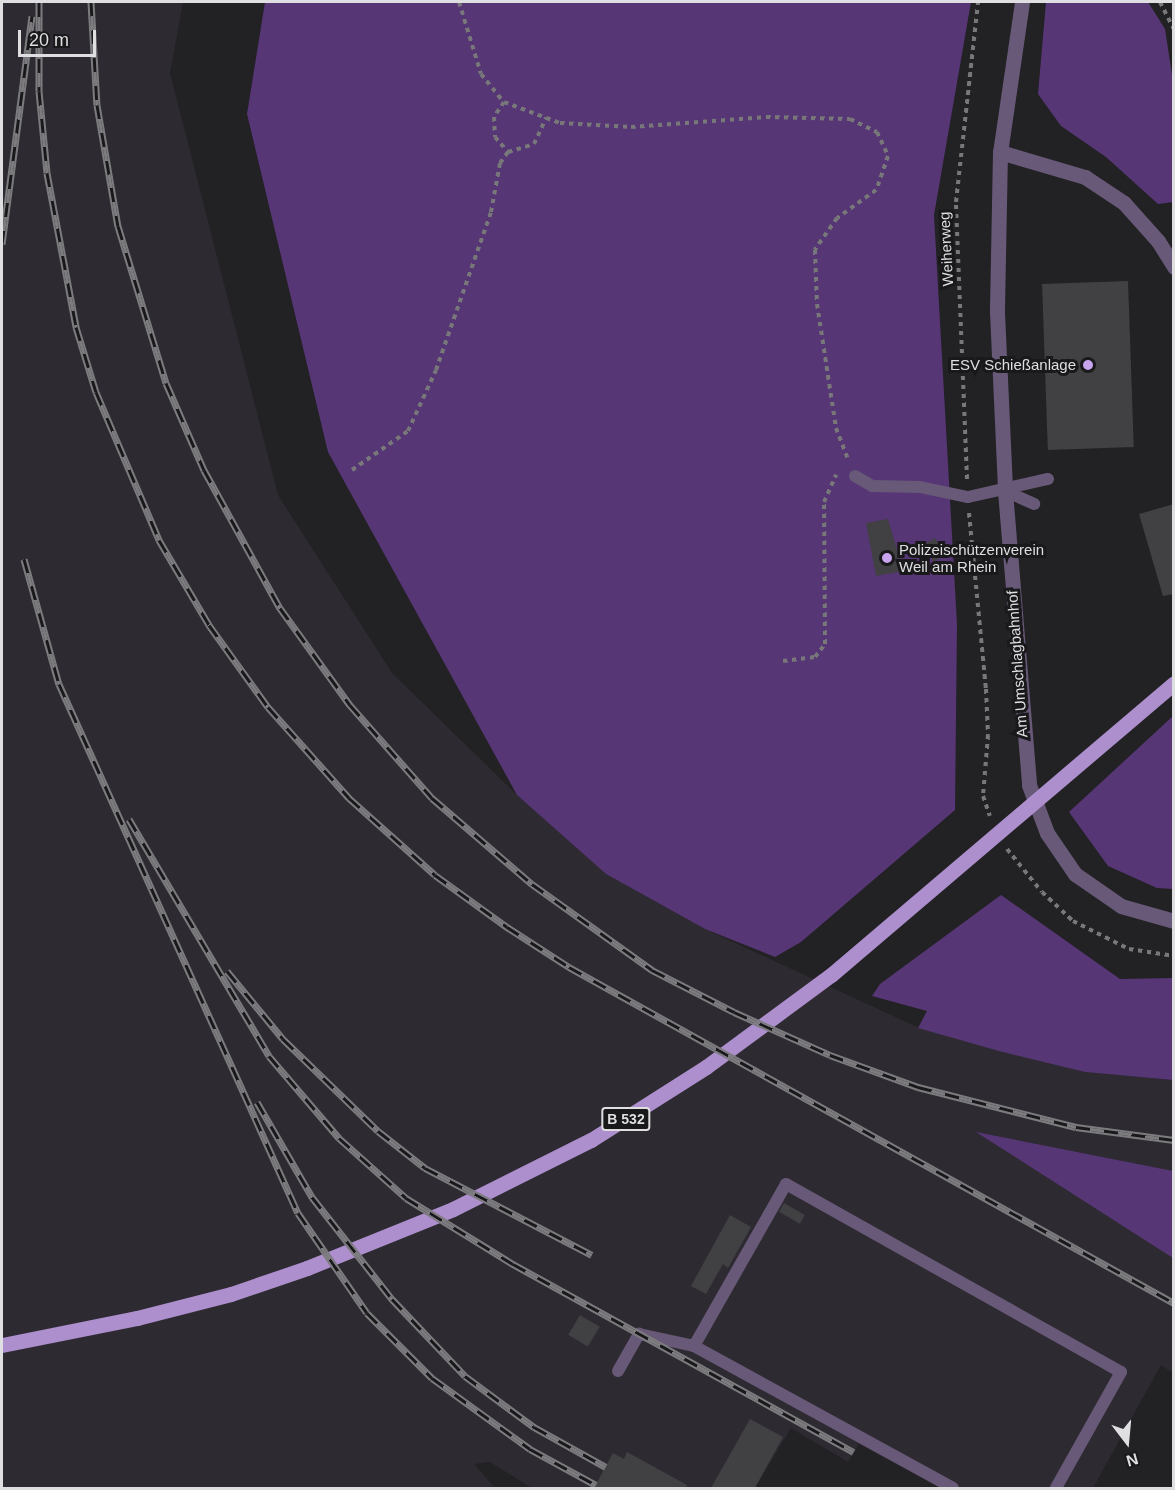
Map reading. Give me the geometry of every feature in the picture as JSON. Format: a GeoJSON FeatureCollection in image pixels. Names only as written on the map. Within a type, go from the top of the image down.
{"type":"FeatureCollection","features":[{"type":"Feature","properties":{"kind":"main road","name":"B 532"},"geometry":{"type":"LineString","coordinates":[[2,1345],[137,1318],[231,1294],[307,1269],[453,1209],[591,1140],[706,1067],[831,975],[1173,682]]}},
{"type":"Feature","properties":{"kind":"street","name":"Am Umschlagbahnhof"},"geometry":{"type":"LineString","coordinates":[[1018,6],[1000,152],[996,312],[1005,491],[1024,749],[1035,806],[1047,833],[1075,874],[1121,906],[1173,921]]}},
{"type":"Feature","properties":{"kind":"street"},"geometry":{"type":"LineString","coordinates":[[1000,152],[1084,177],[1124,203],[1158,241],[1173,267]]}},
{"type":"Feature","properties":{"kind":"lane"},"geometry":{"type":"LineString","coordinates":[[855,476],[872,486],[920,487],[968,497],[1005,491],[1048,479]]}},
{"type":"Feature","properties":{"kind":"lane"},"geometry":{"type":"LineString","coordinates":[[1005,491],[1034,504]]}},
{"type":"Feature","properties":{"kind":"lane"},"geometry":{"type":"LineString","coordinates":[[694,1346],[786,1184],[1121,1372],[1056,1488]]}},
{"type":"Feature","properties":{"kind":"lane"},"geometry":{"type":"LineString","coordinates":[[618,1371],[639,1334],[694,1346],[953,1488]]}},
{"type":"Feature","properties":{"kind":"path"},"geometry":{"type":"LineString","coordinates":[[459,2],[481,74],[504,102],[560,123],[631,127],[766,117],[850,119],[877,132],[888,156],[876,190],[837,218],[816,250],[817,304],[836,428],[855,476],[837,475],[831,480],[824,502],[825,644],[815,657],[783,661]]}},
{"type":"Feature","properties":{"kind":"path","name":"Weiherweg"},"geometry":{"type":"LineString","coordinates":[[968,497],[956,202],[978,2]]}},
{"type":"Feature","properties":{"kind":"path"},"geometry":{"type":"LineString","coordinates":[[1160,2],[1173,30]]}},
{"type":"Feature","properties":{"kind":"path"},"geometry":{"type":"LineString","coordinates":[[504,102],[494,117],[495,137],[508,152]]}},
{"type":"Feature","properties":{"kind":"path"},"geometry":{"type":"LineString","coordinates":[[352,470],[408,431],[436,370],[490,213],[500,163],[508,152],[534,144],[546,118]]}},
{"type":"Feature","properties":{"kind":"shaded area"},"geometry":{"type":"Polygon","coordinates":[[[2,2],[183,2],[170,73],[278,495],[392,673],[517,795],[606,874],[705,929],[919,1028],[1085,1072],[1173,1080],[1173,1373],[1161,1365],[1093,1488],[940,1488],[859,1444],[848,1462],[791,1428],[755,1488],[532,1488],[490,1462],[474,1464],[495,1488],[2,1488],[2,2]]]}},
{"type":"Feature","properties":{"kind":"shaded area"},"geometry":{"type":"Polygon","coordinates":[[[265,2],[971,2],[934,215],[957,624],[955,810],[801,942],[775,957],[705,929],[606,874],[517,795],[328,452],[247,114],[265,2]]]}},
{"type":"Feature","properties":{"kind":"shaded area"},"geometry":{"type":"Polygon","coordinates":[[[1046,2],[1148,2],[1165,29],[1174,88],[1173,202],[1158,204],[1106,157],[1061,126],[1038,94],[1046,2]]]}},
{"type":"Feature","properties":{"kind":"shaded area"},"geometry":{"type":"Polygon","coordinates":[[[1173,716],[1173,889],[1157,888],[1108,866],[1069,812],[1173,716]]]}},
{"type":"Feature","properties":{"kind":"shaded area"},"geometry":{"type":"Polygon","coordinates":[[[1001,895],[1120,979],[1173,978],[1173,1080],[1085,1072],[999,1051],[918,1028],[927,1011],[872,996],[880,984],[1001,895]]]}},
{"type":"Feature","properties":{"kind":"shaded area"},"geometry":{"type":"Polygon","coordinates":[[[976,1132],[1173,1171],[1173,1258],[976,1132]]]}},
{"type":"Feature","properties":{"kind":"building","name":"ESV Schießanlage"},"geometry":{"type":"Polygon","coordinates":[[[1128,281],[1134,447],[1048,450],[1042,284],[1128,281]]]}},
{"type":"Feature","properties":{"kind":"building"},"geometry":{"type":"Polygon","coordinates":[[[1174,504],[1174,594],[1163,596],[1139,514],[1174,504]]]}},
{"type":"Feature","properties":{"kind":"building","name":"Polizeischützenverein Weil am Rhein"},"geometry":{"type":"Polygon","coordinates":[[[888,519],[903,571],[876,576],[866,523],[888,519]]]}},
{"type":"Feature","properties":{"kind":"building"},"geometry":{"type":"Polygon","coordinates":[[[935,538],[945,555],[934,562],[924,544],[935,538]]]}},
{"type":"Feature","properties":{"kind":"building"},"geometry":{"type":"Polygon","coordinates":[[[784,1203],[805,1215],[800,1224],[779,1212],[784,1203]]]}},
{"type":"Feature","properties":{"kind":"building"},"geometry":{"type":"Polygon","coordinates":[[[730,1215],[751,1227],[728,1268],[723,1264],[706,1294],[691,1286],[730,1215]]]}},
{"type":"Feature","properties":{"kind":"building"},"geometry":{"type":"Polygon","coordinates":[[[580,1315],[600,1327],[588,1347],[568,1335],[580,1315]]]}},
{"type":"Feature","properties":{"kind":"building"},"geometry":{"type":"Polygon","coordinates":[[[750,1419],[783,1437],[755,1488],[711,1488],[750,1419]]]}},
{"type":"Feature","properties":{"kind":"building"},"geometry":{"type":"Polygon","coordinates":[[[627,1452],[687,1485],[686,1488],[594,1488],[613,1453],[624,1459],[627,1452]]]}},
{"type":"Feature","properties":{"kind":"railway"},"geometry":{"type":"LineString","coordinates":[[39,2],[39,91],[47,173],[76,327],[96,392],[159,540],[209,625],[268,707],[349,798],[435,875],[507,927],[569,967],[1174,1303]]}},
{"type":"Feature","properties":{"kind":"railway"},"geometry":{"type":"LineString","coordinates":[[91,2],[97,105],[118,226],[166,383],[204,470],[280,608],[350,705],[432,798],[532,884],[652,970],[734,1012],[830,1055],[918,1087],[1076,1127],[1174,1140]]}},
{"type":"Feature","properties":{"kind":"railway"},"geometry":{"type":"LineString","coordinates":[[2,244],[32,16]]}},
{"type":"Feature","properties":{"kind":"railway"},"geometry":{"type":"LineString","coordinates":[[24,559],[59,684],[298,1213],[367,1313],[432,1378],[530,1449],[596,1485]]}},
{"type":"Feature","properties":{"kind":"railway"},"geometry":{"type":"LineString","coordinates":[[129,819],[269,1056],[339,1138],[406,1198],[513,1264],[853,1452]]}},
{"type":"Feature","properties":{"kind":"railway"},"geometry":{"type":"LineString","coordinates":[[227,971],[283,1039],[378,1131],[425,1168],[592,1255]]}},
{"type":"Feature","properties":{"kind":"railway"},"geometry":{"type":"LineString","coordinates":[[257,1102],[312,1197],[392,1299],[465,1376],[534,1427],[606,1467]]}},
{"type":"Feature","properties":{"kind":"place","name":"ESV Schießanlage"},"geometry":{"type":"Point","coordinates":[1088,365]}},
{"type":"Feature","properties":{"kind":"place","name":"Polizeischützenverein Weil am Rhein"},"geometry":{"type":"Point","coordinates":[887,558]}}]}
